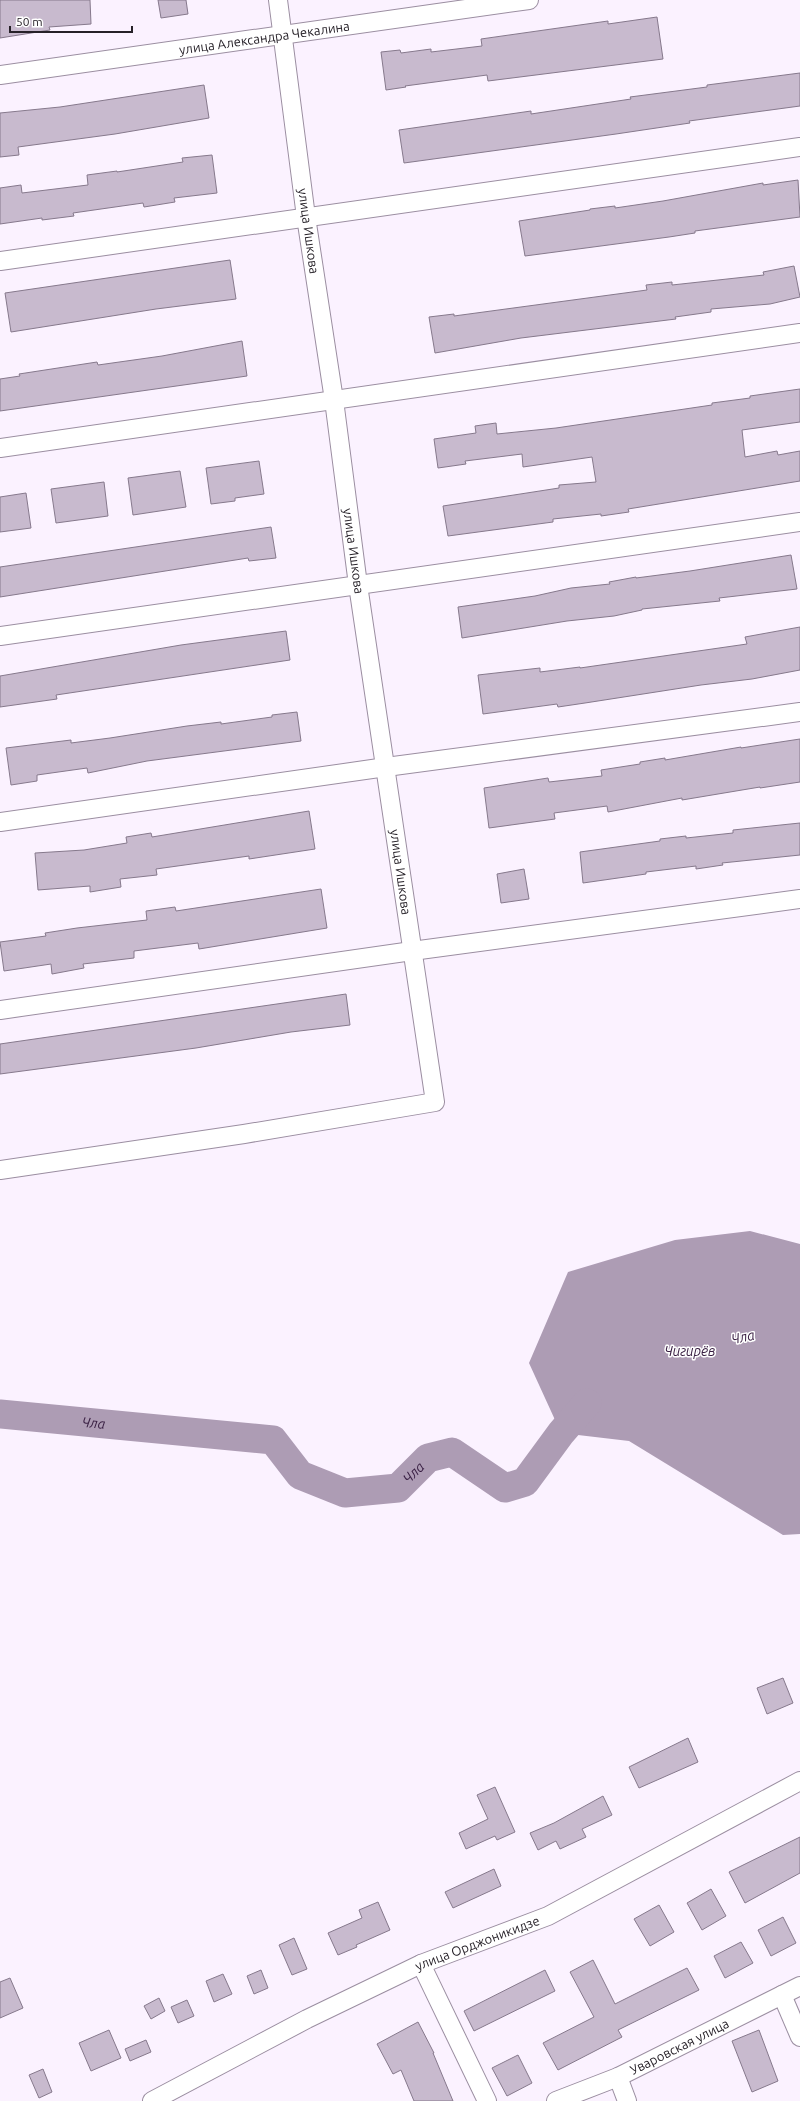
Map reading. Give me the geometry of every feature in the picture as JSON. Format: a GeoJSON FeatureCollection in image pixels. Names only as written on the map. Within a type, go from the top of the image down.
{"type":"FeatureCollection","features":[{"type":"Feature","properties":{"kind":"street","name":"улица Ишкова"},"geometry":{"type":"LineString","coordinates":[[0,1170],[244,1134],[435,1102],[358,585],[334,400],[306,217],[284,34],[278,0]]}},
{"type":"Feature","properties":{"kind":"street","name":"улица Александра Чекалина"},"geometry":{"type":"LineString","coordinates":[[0,75],[529,0]]}},
{"type":"Feature","properties":{"kind":"street"},"geometry":{"type":"LineString","coordinates":[[0,261],[800,147]]}},
{"type":"Feature","properties":{"kind":"street"},"geometry":{"type":"LineString","coordinates":[[0,448],[800,333]]}},
{"type":"Feature","properties":{"kind":"street"},"geometry":{"type":"LineString","coordinates":[[0,636],[800,522]]}},
{"type":"Feature","properties":{"kind":"street"},"geometry":{"type":"LineString","coordinates":[[0,822],[386,767],[800,712]]}},
{"type":"Feature","properties":{"kind":"street"},"geometry":{"type":"LineString","coordinates":[[0,1010],[412,951],[800,898]]}},
{"type":"Feature","properties":{"kind":"street","name":"улица Орджоникидзе"},"geometry":{"type":"LineString","coordinates":[[152,2101],[307,2019],[421,1964],[548,1916],[800,1781]]}},
{"type":"Feature","properties":{"kind":"street"},"geometry":{"type":"LineString","coordinates":[[421,1964],[487,2101]]}},
{"type":"Feature","properties":{"kind":"street","name":"Уваровская улица"},"geometry":{"type":"LineString","coordinates":[[556,2101],[618,2077],[800,1986]]}},
{"type":"Feature","properties":{"kind":"street"},"geometry":{"type":"LineString","coordinates":[[782,1995],[800,2037]]}},
{"type":"Feature","properties":{"kind":"street"},"geometry":{"type":"LineString","coordinates":[[618,2077],[627,2101]]}},
{"type":"Feature","properties":{"kind":"water","name":"Чигирёв"},"geometry":{"type":"Polygon","coordinates":[[[750,1231],[800,1244],[800,1534],[783,1535],[629,1441],[561,1433],[529,1363],[568,1272],[675,1240],[750,1231]]]}},
{"type":"Feature","properties":{"kind":"building"},"geometry":{"type":"Polygon","coordinates":[[[0,0],[90,0],[91,24],[49,27],[50,30],[0,38],[0,0]]]}},
{"type":"Feature","properties":{"kind":"building"},"geometry":{"type":"Polygon","coordinates":[[[158,0],[186,0],[188,14],[161,18],[158,0]]]}},
{"type":"Feature","properties":{"kind":"building"},"geometry":{"type":"Polygon","coordinates":[[[657,17],[663,59],[488,81],[487,75],[386,90],[381,52],[400,50],[401,53],[431,49],[431,52],[482,46],[481,39],[608,21],[608,24],[657,17]]]}},
{"type":"Feature","properties":{"kind":"building"},"geometry":{"type":"Polygon","coordinates":[[[800,73],[800,106],[689,121],[690,123],[616,134],[404,163],[399,130],[531,111],[531,114],[631,99],[630,97],[707,87],[707,85],[800,73]]]}},
{"type":"Feature","properties":{"kind":"building"},"geometry":{"type":"Polygon","coordinates":[[[204,85],[209,118],[115,134],[18,147],[19,155],[0,157],[0,113],[60,107],[204,85]]]}},
{"type":"Feature","properties":{"kind":"building"},"geometry":{"type":"Polygon","coordinates":[[[212,155],[217,193],[174,198],[175,202],[144,207],[143,203],[73,213],[74,216],[42,220],[42,218],[0,224],[0,188],[21,185],[22,193],[88,185],[87,175],[183,162],[182,158],[212,155]]]}},
{"type":"Feature","properties":{"kind":"building"},"geometry":{"type":"Polygon","coordinates":[[[798,180],[800,217],[695,231],[695,233],[669,237],[525,256],[519,221],[590,209],[615,206],[615,208],[663,201],[763,183],[763,185],[798,180]]]}},
{"type":"Feature","properties":{"kind":"building"},"geometry":{"type":"Polygon","coordinates":[[[230,260],[236,299],[156,309],[11,332],[5,293],[230,260]]]}},
{"type":"Feature","properties":{"kind":"building"},"geometry":{"type":"Polygon","coordinates":[[[794,266],[800,297],[770,304],[711,309],[711,312],[675,317],[676,319],[521,338],[435,353],[429,317],[454,314],[454,316],[647,290],[646,285],[672,282],[672,285],[764,275],[763,272],[794,266]]]}},
{"type":"Feature","properties":{"kind":"building"},"geometry":{"type":"Polygon","coordinates":[[[242,341],[247,376],[0,411],[0,379],[20,376],[19,374],[97,362],[98,365],[162,356],[242,341]]]}},
{"type":"Feature","properties":{"kind":"building"},"geometry":{"type":"Polygon","coordinates":[[[800,389],[800,422],[742,430],[745,457],[777,451],[778,455],[800,451],[800,481],[628,509],[629,512],[601,516],[601,514],[553,519],[553,522],[448,536],[443,506],[559,488],[559,485],[596,482],[592,457],[523,467],[522,454],[465,461],[466,464],[438,468],[434,439],[476,433],[475,426],[496,423],[497,434],[556,428],[712,405],[712,403],[750,398],[750,396],[800,389]]]}},
{"type":"Feature","properties":{"kind":"building"},"geometry":{"type":"Polygon","coordinates":[[[259,461],[264,494],[235,498],[235,501],[211,504],[206,468],[259,461]]]}},
{"type":"Feature","properties":{"kind":"building"},"geometry":{"type":"Polygon","coordinates":[[[180,471],[186,507],[133,515],[128,478],[180,471]]]}},
{"type":"Feature","properties":{"kind":"building"},"geometry":{"type":"Polygon","coordinates":[[[104,482],[108,516],[56,523],[51,489],[104,482]]]}},
{"type":"Feature","properties":{"kind":"building"},"geometry":{"type":"Polygon","coordinates":[[[26,493],[31,528],[0,532],[0,497],[26,493]]]}},
{"type":"Feature","properties":{"kind":"building"},"geometry":{"type":"Polygon","coordinates":[[[271,527],[276,558],[249,561],[248,558],[0,597],[0,567],[271,527]]]}},
{"type":"Feature","properties":{"kind":"building"},"geometry":{"type":"Polygon","coordinates":[[[791,555],[797,589],[719,598],[720,601],[642,609],[614,616],[567,621],[462,638],[458,607],[535,596],[571,588],[610,584],[609,582],[636,577],[690,571],[791,555]]]}},
{"type":"Feature","properties":{"kind":"building"},"geometry":{"type":"Polygon","coordinates":[[[800,627],[800,670],[752,679],[701,685],[558,707],[557,704],[483,714],[478,675],[540,668],[540,672],[580,668],[747,644],[745,637],[800,627]]]}},
{"type":"Feature","properties":{"kind":"building"},"geometry":{"type":"Polygon","coordinates":[[[286,631],[290,660],[56,695],[57,699],[0,707],[0,676],[181,645],[286,631]]]}},
{"type":"Feature","properties":{"kind":"building"},"geometry":{"type":"Polygon","coordinates":[[[297,712],[301,741],[147,761],[88,773],[87,768],[37,775],[37,781],[11,785],[6,748],[71,740],[71,743],[187,726],[221,722],[221,724],[297,712]]]}},
{"type":"Feature","properties":{"kind":"building"},"geometry":{"type":"Polygon","coordinates":[[[800,739],[800,782],[682,800],[682,798],[608,812],[607,806],[554,813],[555,819],[489,828],[484,788],[548,778],[549,782],[602,776],[601,770],[640,764],[640,762],[665,758],[665,760],[800,739]]]}},
{"type":"Feature","properties":{"kind":"building"},"geometry":{"type":"Polygon","coordinates":[[[309,811],[315,849],[249,859],[249,856],[156,869],[157,875],[120,879],[121,887],[90,892],[90,886],[38,890],[35,853],[84,850],[127,843],[126,837],[151,833],[152,837],[309,811]]]}},
{"type":"Feature","properties":{"kind":"building"},"geometry":{"type":"Polygon","coordinates":[[[800,823],[800,855],[722,863],[723,865],[696,869],[696,866],[646,872],[646,874],[583,883],[580,852],[660,841],[660,839],[733,833],[733,830],[800,823]]]}},
{"type":"Feature","properties":{"kind":"building"},"geometry":{"type":"Polygon","coordinates":[[[524,869],[529,899],[501,903],[497,874],[524,869]]]}},
{"type":"Feature","properties":{"kind":"building"},"geometry":{"type":"Polygon","coordinates":[[[321,889],[327,928],[199,949],[198,943],[134,951],[134,958],[83,964],[84,968],[52,974],[51,964],[4,971],[0,942],[46,936],[45,933],[77,928],[147,920],[146,911],[175,907],[176,911],[321,889]]]}},
{"type":"Feature","properties":{"kind":"building"},"geometry":{"type":"Polygon","coordinates":[[[346,994],[350,1025],[291,1032],[196,1048],[0,1074],[0,1044],[346,994]]]}},
{"type":"Feature","properties":{"kind":"building"},"geometry":{"type":"Polygon","coordinates":[[[783,1678],[793,1703],[767,1714],[757,1688],[783,1678]]]}},
{"type":"Feature","properties":{"kind":"building"},"geometry":{"type":"Polygon","coordinates":[[[688,1738],[698,1762],[639,1788],[629,1767],[688,1738]]]}},
{"type":"Feature","properties":{"kind":"building"},"geometry":{"type":"Polygon","coordinates":[[[495,1787],[515,1832],[497,1840],[495,1836],[466,1849],[459,1833],[488,1819],[477,1795],[495,1787]]]}},
{"type":"Feature","properties":{"kind":"building"},"geometry":{"type":"Polygon","coordinates":[[[603,1796],[612,1815],[582,1829],[586,1837],[560,1849],[556,1841],[538,1850],[530,1833],[554,1823],[603,1796]]]}},
{"type":"Feature","properties":{"kind":"building"},"geometry":{"type":"Polygon","coordinates":[[[800,1837],[800,1873],[745,1903],[729,1872],[800,1837]]]}},
{"type":"Feature","properties":{"kind":"building"},"geometry":{"type":"Polygon","coordinates":[[[494,1869],[501,1886],[453,1908],[445,1892],[494,1869]]]}},
{"type":"Feature","properties":{"kind":"building"},"geometry":{"type":"Polygon","coordinates":[[[711,1889],[726,1916],[702,1930],[687,1903],[711,1889]]]}},
{"type":"Feature","properties":{"kind":"building"},"geometry":{"type":"Polygon","coordinates":[[[378,1902],[390,1930],[356,1945],[357,1947],[338,1955],[328,1933],[362,1918],[359,1910],[378,1902]]]}},
{"type":"Feature","properties":{"kind":"building"},"geometry":{"type":"Polygon","coordinates":[[[659,1905],[674,1932],[650,1946],[634,1919],[659,1905]]]}},
{"type":"Feature","properties":{"kind":"building"},"geometry":{"type":"Polygon","coordinates":[[[783,1917],[796,1943],[771,1956],[758,1930],[783,1917]]]}},
{"type":"Feature","properties":{"kind":"building"},"geometry":{"type":"Polygon","coordinates":[[[294,1938],[307,1969],[292,1975],[279,1945],[294,1938]]]}},
{"type":"Feature","properties":{"kind":"building"},"geometry":{"type":"Polygon","coordinates":[[[741,1942],[753,1963],[725,1978],[714,1956],[741,1942]]]}},
{"type":"Feature","properties":{"kind":"building"},"geometry":{"type":"Polygon","coordinates":[[[593,1960],[615,2004],[687,1968],[699,1990],[618,2030],[622,2037],[558,2070],[543,2043],[594,2017],[570,1972],[593,1960]]]}},
{"type":"Feature","properties":{"kind":"building"},"geometry":{"type":"Polygon","coordinates":[[[261,1970],[268,1988],[254,1994],[247,1976],[261,1970]]]}},
{"type":"Feature","properties":{"kind":"building"},"geometry":{"type":"Polygon","coordinates":[[[545,1970],[555,1991],[474,2031],[464,2011],[545,1970]]]}},
{"type":"Feature","properties":{"kind":"building"},"geometry":{"type":"Polygon","coordinates":[[[223,1974],[232,1994],[214,2002],[206,1981],[223,1974]]]}},
{"type":"Feature","properties":{"kind":"building"},"geometry":{"type":"Polygon","coordinates":[[[10,1978],[23,2008],[0,2018],[0,1982],[10,1978]]]}},
{"type":"Feature","properties":{"kind":"building"},"geometry":{"type":"Polygon","coordinates":[[[159,1998],[165,2011],[151,2019],[144,2006],[159,1998]]]}},
{"type":"Feature","properties":{"kind":"building"},"geometry":{"type":"Polygon","coordinates":[[[187,2000],[194,2016],[178,2023],[171,2007],[187,2000]]]}},
{"type":"Feature","properties":{"kind":"building"},"geometry":{"type":"Polygon","coordinates":[[[418,2022],[434,2053],[453,2101],[414,2101],[401,2070],[393,2074],[377,2044],[418,2022]]]}},
{"type":"Feature","properties":{"kind":"building"},"geometry":{"type":"Polygon","coordinates":[[[109,2030],[121,2058],[91,2071],[79,2043],[109,2030]]]}},
{"type":"Feature","properties":{"kind":"building"},"geometry":{"type":"Polygon","coordinates":[[[759,2030],[778,2081],[752,2092],[732,2041],[759,2030]]]}},
{"type":"Feature","properties":{"kind":"building"},"geometry":{"type":"Polygon","coordinates":[[[146,2040],[151,2052],[130,2061],[125,2049],[146,2040]]]}},
{"type":"Feature","properties":{"kind":"building"},"geometry":{"type":"Polygon","coordinates":[[[518,2055],[532,2083],[507,2096],[492,2068],[518,2055]]]}},
{"type":"Feature","properties":{"kind":"building"},"geometry":{"type":"Polygon","coordinates":[[[43,2069],[52,2092],[39,2098],[29,2075],[43,2069]]]}},
{"type":"Feature","properties":{"kind":"waterway","name":"Чла"},"geometry":{"type":"LineString","coordinates":[[0,1414],[273,1440],[300,1475],[345,1493],[398,1488],[428,1458],[452,1452],[505,1488],[525,1482],[561,1433],[587,1403]]}}]}
